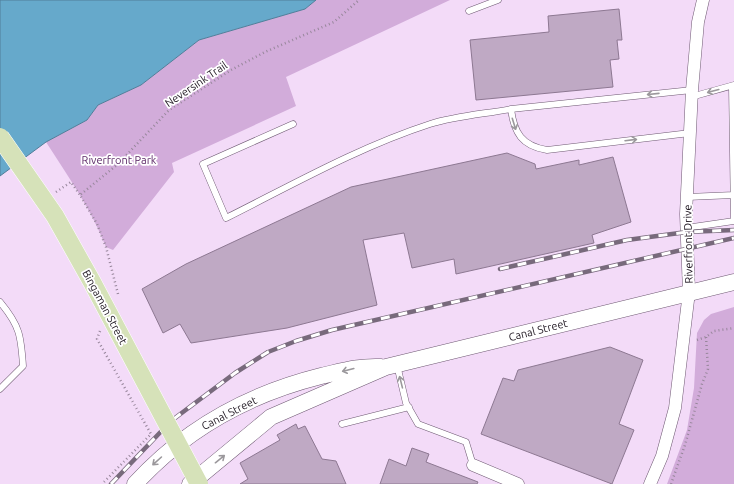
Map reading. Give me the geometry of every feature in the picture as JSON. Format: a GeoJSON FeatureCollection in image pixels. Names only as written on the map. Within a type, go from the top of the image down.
{"type":"FeatureCollection","features":[{"type":"Feature","properties":{"kind":"main road","name":"Bingaman Street"},"geometry":{"type":"LineString","coordinates":[[0,137],[44,200],[92,282],[199,484]]}},
{"type":"Feature","properties":{"kind":"street","name":"Riverfront Drive"},"geometry":{"type":"LineString","coordinates":[[650,484],[662,456],[675,408],[689,292],[686,228],[690,133],[698,22],[703,0]]}},
{"type":"Feature","properties":{"kind":"street","name":"Canal Street"},"geometry":{"type":"LineString","coordinates":[[190,484],[272,417],[392,366],[734,282]]}},
{"type":"Feature","properties":{"kind":"street","name":"Canal Street"},"geometry":{"type":"LineString","coordinates":[[135,484],[156,461],[195,430],[238,405],[294,383],[362,366],[392,366]]}},
{"type":"Feature","properties":{"kind":"street"},"geometry":{"type":"LineString","coordinates":[[473,465],[500,481],[518,484]]}},
{"type":"Feature","properties":{"kind":"lane"},"geometry":{"type":"LineString","coordinates":[[469,11],[498,0]]}},
{"type":"Feature","properties":{"kind":"lane"},"geometry":{"type":"LineString","coordinates":[[292,124],[202,164],[226,218],[350,157],[411,131],[432,124],[511,109],[692,93],[733,86],[734,220],[686,228]]}},
{"type":"Feature","properties":{"kind":"lane"},"geometry":{"type":"LineString","coordinates":[[511,109],[516,130],[527,144],[535,148],[547,150],[690,133]]}},
{"type":"Feature","properties":{"kind":"lane"},"geometry":{"type":"LineString","coordinates":[[687,198],[734,195]]}},
{"type":"Feature","properties":{"kind":"lane"},"geometry":{"type":"LineString","coordinates":[[0,302],[9,312],[21,335],[23,366],[0,389]]}},
{"type":"Feature","properties":{"kind":"lane"},"geometry":{"type":"LineString","coordinates":[[392,366],[408,407],[418,424],[466,442],[473,465]]}},
{"type":"Feature","properties":{"kind":"lane"},"geometry":{"type":"LineString","coordinates":[[342,424],[408,407]]}},
{"type":"Feature","properties":{"kind":"path","name":"Neversink Trail"},"geometry":{"type":"LineString","coordinates":[[80,195],[118,164],[169,110],[231,70],[265,52],[334,22],[359,0]]}},
{"type":"Feature","properties":{"kind":"path"},"geometry":{"type":"LineString","coordinates":[[44,200],[71,182],[97,224],[106,247],[118,296]]}},
{"type":"Feature","properties":{"kind":"path"},"geometry":{"type":"LineString","coordinates":[[102,484],[151,434],[97,339],[103,326]]}},
{"type":"Feature","properties":{"kind":"path"},"geometry":{"type":"LineString","coordinates":[[683,345],[706,337],[714,331],[734,328]]}},
{"type":"Feature","properties":{"kind":"path"},"geometry":{"type":"LineString","coordinates":[[671,484],[685,445],[702,384],[708,369],[706,337]]}},
{"type":"Feature","properties":{"kind":"green space","name":"Riverfront Park"},"geometry":{"type":"Polygon","coordinates":[[[316,0],[450,0],[286,77],[296,106],[172,163],[174,172],[113,250],[106,247],[86,206],[46,142],[87,120],[98,105],[141,85],[199,40],[305,9],[316,0]]]}},
{"type":"Feature","properties":{"kind":"green space"},"geometry":{"type":"Polygon","coordinates":[[[734,307],[734,484],[667,484],[687,430],[694,388],[697,333],[704,320],[711,314],[734,307]]]}},
{"type":"Feature","properties":{"kind":"water"},"geometry":{"type":"Polygon","coordinates":[[[0,0],[316,0],[305,9],[199,40],[141,85],[98,105],[87,120],[46,142],[0,176],[0,0]]]}},
{"type":"Feature","properties":{"kind":"building"},"geometry":{"type":"Polygon","coordinates":[[[619,9],[622,40],[617,40],[619,59],[610,60],[613,87],[476,100],[470,40],[549,32],[548,16],[619,9]]]}},
{"type":"Feature","properties":{"kind":"building"},"geometry":{"type":"Polygon","coordinates":[[[507,153],[535,164],[536,169],[579,160],[579,165],[613,157],[631,222],[592,235],[594,243],[456,274],[454,259],[412,268],[404,233],[363,240],[377,305],[287,328],[191,343],[180,324],[163,333],[142,289],[186,264],[351,187],[507,153]]]}},
{"type":"Feature","properties":{"kind":"building"},"geometry":{"type":"Polygon","coordinates":[[[610,347],[643,360],[619,424],[634,430],[612,484],[481,434],[503,378],[514,381],[518,370],[610,347]]]}},
{"type":"Feature","properties":{"kind":"building"},"geometry":{"type":"Polygon","coordinates":[[[296,424],[298,429],[305,426],[322,459],[336,461],[346,484],[240,484],[248,479],[240,463],[280,440],[277,435],[296,424]]]}},
{"type":"Feature","properties":{"kind":"building"},"geometry":{"type":"Polygon","coordinates":[[[412,448],[429,454],[426,462],[478,482],[477,484],[380,484],[389,459],[406,466],[412,448]]]}},
{"type":"Feature","properties":{"kind":"railway"},"geometry":{"type":"LineString","coordinates":[[500,269],[627,240],[687,232],[734,230]]}},
{"type":"Feature","properties":{"kind":"railway"},"geometry":{"type":"LineString","coordinates":[[111,484],[171,421],[235,373],[268,352],[296,341],[332,330],[734,238]]}}]}
